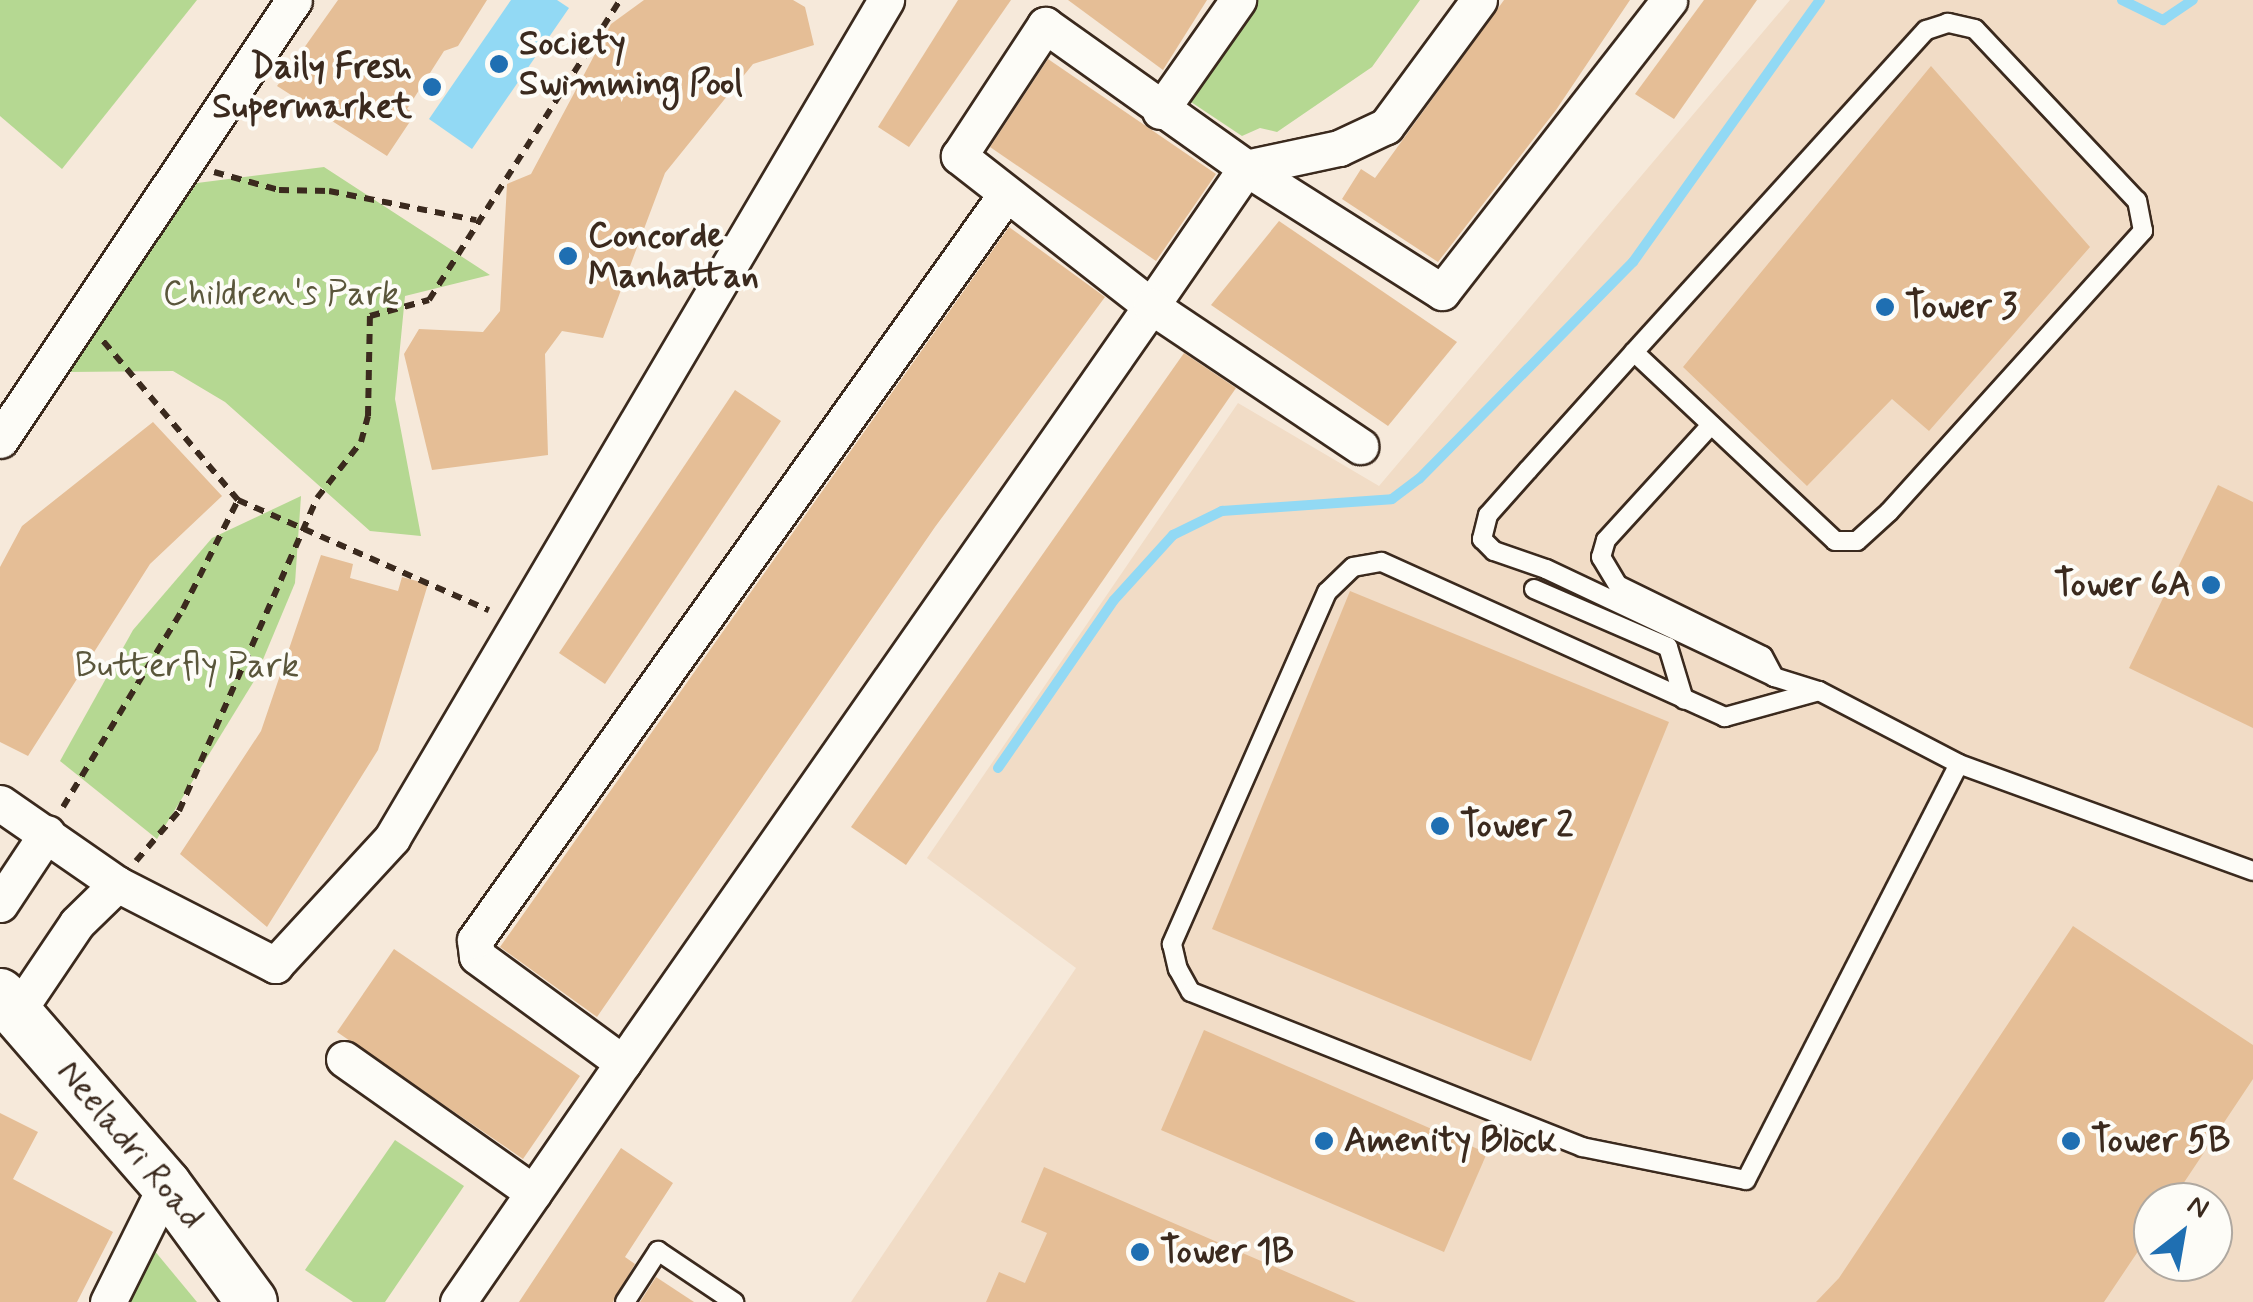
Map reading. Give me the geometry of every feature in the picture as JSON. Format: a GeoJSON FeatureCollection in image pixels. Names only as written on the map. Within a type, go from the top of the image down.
{"type":"FeatureCollection","features":[{"type":"Feature","properties":{"kind":"main road","name":"Neeladri Road"},"geometry":{"type":"LineString","coordinates":[[8,1003],[166,1185],[252,1302]]}},
{"type":"Feature","properties":{"kind":"street"},"geometry":{"type":"LineString","coordinates":[[0,440],[189,165],[294,0]]}},
{"type":"Feature","properties":{"kind":"street"},"geometry":{"type":"LineString","coordinates":[[0,803],[116,884],[276,965],[392,838],[886,0]]}},
{"type":"Feature","properties":{"kind":"street"},"geometry":{"type":"LineString","coordinates":[[1160,111],[1238,0]]}},
{"type":"Feature","properties":{"kind":"street"},"geometry":{"type":"LineString","coordinates":[[458,1302],[1246,168],[1339,148],[1386,126],[1479,0]]}},
{"type":"Feature","properties":{"kind":"street"},"geometry":{"type":"LineString","coordinates":[[1360,446],[1150,306],[1004,197],[959,153],[1054,13],[1160,111],[1448,291],[1669,0]]}},
{"type":"Feature","properties":{"kind":"street"},"geometry":{"type":"LineString","coordinates":[[622,1063],[477,956],[475,940],[1004,197]]}},
{"type":"Feature","properties":{"kind":"street"},"geometry":{"type":"LineString","coordinates":[[0,904],[47,833]]}},
{"type":"Feature","properties":{"kind":"street"},"geometry":{"type":"LineString","coordinates":[[8,1003],[116,884]]}},
{"type":"Feature","properties":{"kind":"street"},"geometry":{"type":"LineString","coordinates":[[344,1060],[534,1193]]}},
{"type":"Feature","properties":{"kind":"street"},"geometry":{"type":"LineString","coordinates":[[108,1302],[166,1185]]}},
{"type":"Feature","properties":{"kind":"lane"},"geometry":{"type":"LineString","coordinates":[[1634,352],[1817,527],[1835,541],[1857,541],[2126,257],[2143,231],[2137,200],[1975,29],[1948,24],[1926,30],[1634,352],[1488,515],[1482,538],[1494,551],[1774,678],[1819,691],[1959,764],[2253,871]]}},
{"type":"Feature","properties":{"kind":"lane"},"geometry":{"type":"LineString","coordinates":[[1711,425],[1606,540],[1601,557],[1618,586],[1763,656],[1774,678]]}},
{"type":"Feature","properties":{"kind":"lane"},"geometry":{"type":"LineString","coordinates":[[1819,691],[1724,717],[1381,562],[1353,568],[1327,592],[1172,944],[1183,981],[1190,992],[1582,1147],[1746,1180],[1959,764]]}},
{"type":"Feature","properties":{"kind":"lane"},"geometry":{"type":"LineString","coordinates":[[1534,589],[1668,647],[1684,700]]}},
{"type":"Feature","properties":{"kind":"lane"},"geometry":{"type":"LineString","coordinates":[[625,1302],[658,1250],[734,1302]]}},
{"type":"Feature","properties":{"kind":"path"},"geometry":{"type":"LineString","coordinates":[[116,884],[180,812],[304,528],[331,476],[361,442],[368,416],[370,316],[429,300],[476,220],[620,0]]}},
{"type":"Feature","properties":{"kind":"path"},"geometry":{"type":"LineString","coordinates":[[189,165],[279,190],[330,191],[476,220]]}},
{"type":"Feature","properties":{"kind":"path"},"geometry":{"type":"LineString","coordinates":[[83,317],[238,500],[519,623]]}},
{"type":"Feature","properties":{"kind":"path"},"geometry":{"type":"LineString","coordinates":[[47,833],[183,609],[238,500]]}},
{"type":"Feature","properties":{"kind":"shaded area"},"geometry":{"type":"Polygon","coordinates":[[[1790,0],[2253,0],[2253,1302],[851,1302],[1076,968],[927,858],[1238,403],[1379,486],[1790,0]]]}},
{"type":"Feature","properties":{"kind":"green space"},"geometry":{"type":"Polygon","coordinates":[[[0,0],[197,0],[62,169],[0,116],[0,0]]]}},
{"type":"Feature","properties":{"kind":"green space"},"geometry":{"type":"Polygon","coordinates":[[[1254,0],[1420,0],[1372,67],[1277,132],[1260,128],[1242,136],[1185,98],[1254,0]]]}},
{"type":"Feature","properties":{"kind":"green space","name":"Children's Park"},"geometry":{"type":"Polygon","coordinates":[[[324,167],[490,275],[405,296],[395,399],[421,536],[370,531],[225,402],[173,371],[69,372],[197,183],[324,167]]]}},
{"type":"Feature","properties":{"kind":"green space","name":"Butterfly Park"},"geometry":{"type":"Polygon","coordinates":[[[301,496],[295,583],[254,681],[157,839],[60,761],[133,630],[212,538],[301,496]]]}},
{"type":"Feature","properties":{"kind":"green space"},"geometry":{"type":"Polygon","coordinates":[[[395,1140],[464,1186],[385,1302],[353,1302],[305,1270],[395,1140]]]}},
{"type":"Feature","properties":{"kind":"green space"},"geometry":{"type":"Polygon","coordinates":[[[139,1232],[197,1302],[105,1302],[139,1232]]]}},
{"type":"Feature","properties":{"kind":"water","name":"Society Swimming Pool"},"geometry":{"type":"Polygon","coordinates":[[[511,0],[557,0],[569,8],[472,149],[429,119],[511,0]]]}},
{"type":"Feature","properties":{"kind":"building"},"geometry":{"type":"Polygon","coordinates":[[[338,0],[487,0],[458,46],[444,51],[407,109],[415,114],[387,156],[277,86],[338,0]]]}},
{"type":"Feature","properties":{"kind":"building","name":"Concorde Manhattan"},"geometry":{"type":"Polygon","coordinates":[[[644,0],[793,0],[805,7],[814,45],[753,64],[665,173],[603,338],[562,331],[545,354],[548,455],[432,470],[404,354],[419,329],[483,332],[500,311],[507,184],[531,174],[611,24],[644,0]]]}},
{"type":"Feature","properties":{"kind":"building"},"geometry":{"type":"Polygon","coordinates":[[[958,0],[1011,0],[909,147],[878,127],[958,0]]]}},
{"type":"Feature","properties":{"kind":"building"},"geometry":{"type":"Polygon","coordinates":[[[1068,0],[1207,0],[1163,70],[1068,0]]]}},
{"type":"Feature","properties":{"kind":"building"},"geometry":{"type":"Polygon","coordinates":[[[1504,0],[1630,0],[1556,110],[1438,262],[1342,199],[1361,169],[1375,178],[1504,0]]]}},
{"type":"Feature","properties":{"kind":"building"},"geometry":{"type":"Polygon","coordinates":[[[1704,0],[1757,0],[1674,119],[1635,94],[1704,0]]]}},
{"type":"Feature","properties":{"kind":"building"},"geometry":{"type":"Polygon","coordinates":[[[1048,59],[1216,174],[1156,261],[990,147],[1048,59]]]}},
{"type":"Feature","properties":{"kind":"building","name":"Tower 3"},"geometry":{"type":"Polygon","coordinates":[[[1931,66],[2090,247],[1929,431],[1892,399],[1807,486],[1683,367],[1931,66]]]}},
{"type":"Feature","properties":{"kind":"building"},"geometry":{"type":"Polygon","coordinates":[[[1279,221],[1457,342],[1388,426],[1211,305],[1279,221]]]}},
{"type":"Feature","properties":{"kind":"building"},"geometry":{"type":"Polygon","coordinates":[[[1009,227],[1105,297],[935,527],[597,1017],[500,947],[1009,227]]]}},
{"type":"Feature","properties":{"kind":"building"},"geometry":{"type":"Polygon","coordinates":[[[1184,353],[1236,388],[906,865],[851,827],[1184,353]]]}},
{"type":"Feature","properties":{"kind":"building"},"geometry":{"type":"Polygon","coordinates":[[[735,390],[781,421],[605,684],[559,653],[735,390]]]}},
{"type":"Feature","properties":{"kind":"building"},"geometry":{"type":"Polygon","coordinates":[[[153,422],[222,496],[150,564],[28,756],[0,742],[0,567],[22,526],[153,422]]]}},
{"type":"Feature","properties":{"kind":"building","name":"Tower 6A"},"geometry":{"type":"Polygon","coordinates":[[[2218,485],[2253,502],[2253,728],[2129,668],[2218,485]]]}},
{"type":"Feature","properties":{"kind":"building"},"geometry":{"type":"Polygon","coordinates":[[[321,555],[353,564],[350,578],[398,591],[402,577],[428,584],[378,750],[267,927],[180,854],[261,731],[321,555]]]}},
{"type":"Feature","properties":{"kind":"building","name":"Tower 2"},"geometry":{"type":"Polygon","coordinates":[[[1350,591],[1669,722],[1531,1061],[1212,929],[1350,591]]]}},
{"type":"Feature","properties":{"kind":"building","name":"Tower 5B"},"geometry":{"type":"Polygon","coordinates":[[[2073,926],[2253,1045],[2253,1079],[2184,1182],[2133,1182],[2133,1259],[2104,1302],[1816,1302],[1839,1278],[2073,926]]]}},
{"type":"Feature","properties":{"kind":"building"},"geometry":{"type":"Polygon","coordinates":[[[394,949],[580,1076],[523,1159],[337,1032],[394,949]]]}},
{"type":"Feature","properties":{"kind":"building","name":"Amenity Block"},"geometry":{"type":"Polygon","coordinates":[[[1204,1030],[1487,1153],[1444,1252],[1161,1130],[1204,1030]]]}},
{"type":"Feature","properties":{"kind":"building"},"geometry":{"type":"Polygon","coordinates":[[[0,1113],[38,1132],[13,1179],[113,1232],[77,1302],[0,1302],[0,1113]]]}},
{"type":"Feature","properties":{"kind":"building"},"geometry":{"type":"Polygon","coordinates":[[[621,1148],[673,1183],[625,1257],[635,1264],[613,1302],[519,1302],[621,1148]]]}},
{"type":"Feature","properties":{"kind":"building","name":"Tower 1B"},"geometry":{"type":"Polygon","coordinates":[[[1044,1167],[1356,1302],[986,1302],[999,1272],[1025,1283],[1047,1233],[1021,1222],[1044,1167]]]}},
{"type":"Feature","properties":{"kind":"building"},"geometry":{"type":"Polygon","coordinates":[[[656,1277],[694,1302],[640,1302],[656,1277]]]}},
{"type":"Feature","properties":{"kind":"waterway"},"geometry":{"type":"LineString","coordinates":[[998,768],[1114,600],[1173,535],[1222,511],[1392,499],[1419,479],[1633,262],[1820,0]]}},
{"type":"Feature","properties":{"kind":"waterway"},"geometry":{"type":"LineString","coordinates":[[2122,0],[2163,20],[2193,0]]}},
{"type":"Feature","properties":{"kind":"place","name":"Society Swimming Pool"},"geometry":{"type":"Point","coordinates":[499,64]}},
{"type":"Feature","properties":{"kind":"place","name":"Daily Fresh Supermarket"},"geometry":{"type":"Point","coordinates":[432,87]}},
{"type":"Feature","properties":{"kind":"place","name":"Concorde Manhattan"},"geometry":{"type":"Point","coordinates":[568,256]}},
{"type":"Feature","properties":{"kind":"place","name":"Tower 3"},"geometry":{"type":"Point","coordinates":[1885,307]}},
{"type":"Feature","properties":{"kind":"place","name":"Tower 6A"},"geometry":{"type":"Point","coordinates":[2211,585]}},
{"type":"Feature","properties":{"kind":"place","name":"Tower 2"},"geometry":{"type":"Point","coordinates":[1440,826]}},
{"type":"Feature","properties":{"kind":"place","name":"Amenity Block"},"geometry":{"type":"Point","coordinates":[1324,1141]}},
{"type":"Feature","properties":{"kind":"place","name":"Tower 5B"},"geometry":{"type":"Point","coordinates":[2071,1141]}},
{"type":"Feature","properties":{"kind":"place","name":"Tower 1B"},"geometry":{"type":"Point","coordinates":[1140,1252]}}]}
